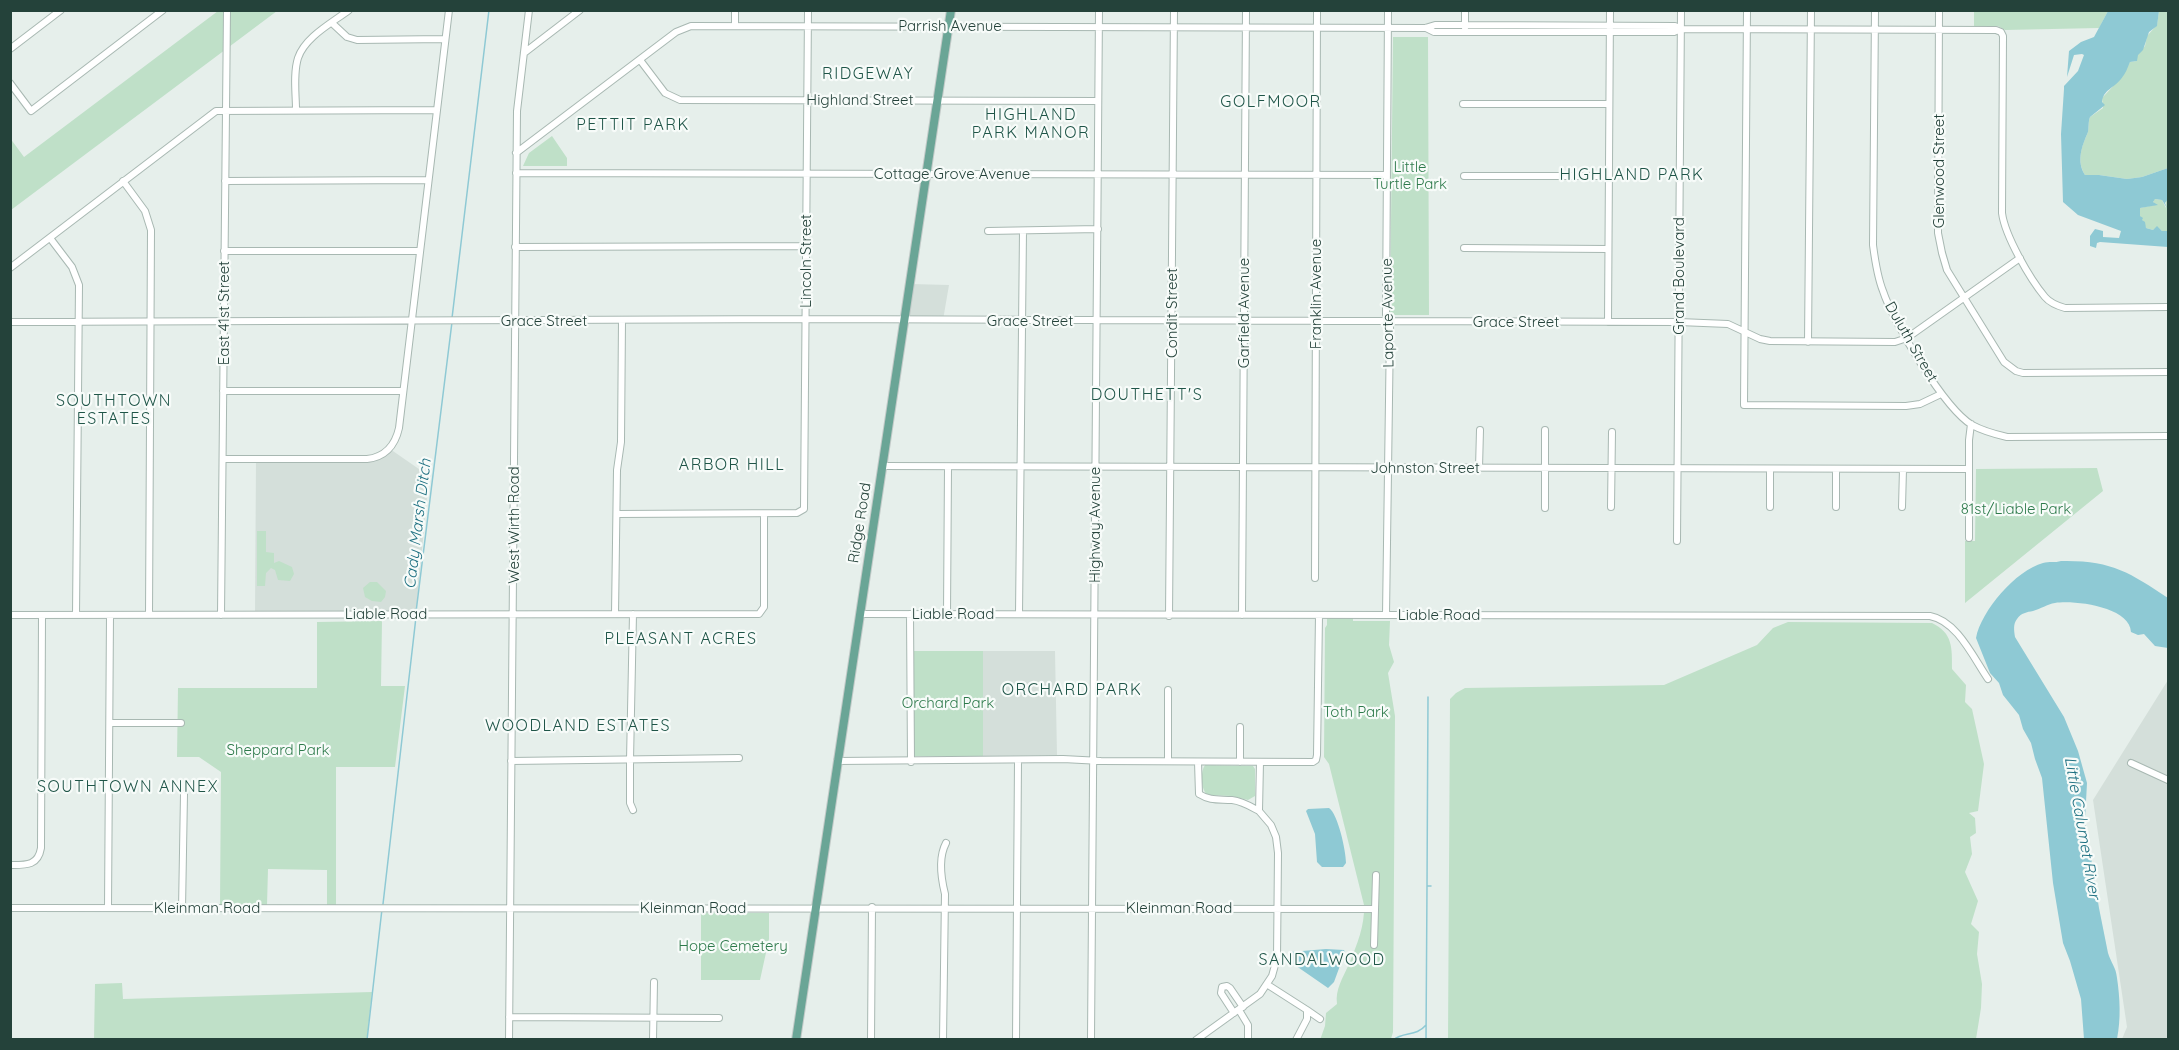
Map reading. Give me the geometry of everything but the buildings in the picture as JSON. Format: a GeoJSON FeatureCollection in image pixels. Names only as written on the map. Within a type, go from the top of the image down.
{"type":"FeatureCollection","features":[{"type":"Feature","properties":{"kind":"main road","name":"Ridge Road"},"geometry":{"type":"LineString","coordinates":[[796,1040],[951,10]]}},
{"type":"Feature","properties":{"kind":"street"},"geometry":{"type":"LineString","coordinates":[[10,49],[61,10]]}},
{"type":"Feature","properties":{"kind":"street"},"geometry":{"type":"LineString","coordinates":[[10,83],[32,111],[163,10]]}},
{"type":"Feature","properties":{"kind":"street","name":"East 41st Street"},"geometry":{"type":"LineString","coordinates":[[221,615],[227,10]]}},
{"type":"Feature","properties":{"kind":"street"},"geometry":{"type":"LineString","coordinates":[[296,110],[298,59],[309,41],[349,10]]}},
{"type":"Feature","properties":{"kind":"street"},"geometry":{"type":"LineString","coordinates":[[223,459],[367,459],[378,457],[390,449],[397,435],[403,391],[449,10]]}},
{"type":"Feature","properties":{"kind":"street","name":"West Wirth Road"},"geometry":{"type":"LineString","coordinates":[[509,1040],[516,153],[517,111],[529,10]]}},
{"type":"Feature","properties":{"kind":"street"},"geometry":{"type":"LineString","coordinates":[[524,53],[580,10]]}},
{"type":"Feature","properties":{"kind":"street"},"geometry":{"type":"LineString","coordinates":[[735,10],[735,26]]}},
{"type":"Feature","properties":{"kind":"street","name":"Lincoln Street"},"geometry":{"type":"LineString","coordinates":[[764,513],[797,513],[802,511],[804,505],[808,10]]}},
{"type":"Feature","properties":{"kind":"street","name":"Highway Avenue"},"geometry":{"type":"LineString","coordinates":[[1091,1040],[1099,10]]}},
{"type":"Feature","properties":{"kind":"street","name":"Condit Street"},"geometry":{"type":"LineString","coordinates":[[1169,616],[1174,10]]}},
{"type":"Feature","properties":{"kind":"street","name":"Garfield Avenue"},"geometry":{"type":"LineString","coordinates":[[1242,615],[1246,10]]}},
{"type":"Feature","properties":{"kind":"street","name":"Franklin Avenue"},"geometry":{"type":"LineString","coordinates":[[1315,578],[1317,10]]}},
{"type":"Feature","properties":{"kind":"street","name":"Laporte Avenue"},"geometry":{"type":"LineString","coordinates":[[1386,615],[1390,328],[1388,321],[1387,175],[1388,10]]}},
{"type":"Feature","properties":{"kind":"street"},"geometry":{"type":"LineString","coordinates":[[1465,10],[1465,28]]}},
{"type":"Feature","properties":{"kind":"street"},"geometry":{"type":"LineString","coordinates":[[1608,322],[1610,10]]}},
{"type":"Feature","properties":{"kind":"street","name":"Grand Boulevard"},"geometry":{"type":"LineString","coordinates":[[1677,541],[1681,10]]}},
{"type":"Feature","properties":{"kind":"street"},"geometry":{"type":"LineString","coordinates":[[1747,10],[1744,405],[1906,406],[1920,404],[1941,394]]}},
{"type":"Feature","properties":{"kind":"street"},"geometry":{"type":"LineString","coordinates":[[1808,342],[1811,10]]}},
{"type":"Feature","properties":{"kind":"street","name":"Duluth Street"},"geometry":{"type":"LineString","coordinates":[[1875,10],[1874,245],[1882,289],[1889,308],[1941,394],[1956,412],[1971,424],[1988,433],[2024,438],[2169,436]]}},
{"type":"Feature","properties":{"kind":"street","name":"Glenwood Street"},"geometry":{"type":"LineString","coordinates":[[1940,10],[1938,233],[1947,270],[1963,298],[2004,362],[2023,374],[2169,372]]}},
{"type":"Feature","properties":{"kind":"street"},"geometry":{"type":"LineString","coordinates":[[332,23],[347,37],[357,40],[445,39]]}},
{"type":"Feature","properties":{"kind":"street","name":"Parrish Avenue"},"geometry":{"type":"LineString","coordinates":[[516,153],[684,28],[949,26],[1425,28],[1435,25],[1465,28],[1610,29],[1675,26],[1681,29],[1996,30],[2003,36],[2002,213],[2008,237],[2020,258]]}},
{"type":"Feature","properties":{"kind":"street","name":"Highland Street"},"geometry":{"type":"LineString","coordinates":[[640,60],[665,93],[681,100],[1098,100]]}},
{"type":"Feature","properties":{"kind":"street"},"geometry":{"type":"LineString","coordinates":[[1463,104],[1609,104]]}},
{"type":"Feature","properties":{"kind":"street"},"geometry":{"type":"LineString","coordinates":[[10,268],[216,111],[437,110]]}},
{"type":"Feature","properties":{"kind":"street","name":"Cottage Grove Avenue"},"geometry":{"type":"LineString","coordinates":[[516,173],[1387,175]]}},
{"type":"Feature","properties":{"kind":"street"},"geometry":{"type":"LineString","coordinates":[[1464,176],[1608,176]]}},
{"type":"Feature","properties":{"kind":"street"},"geometry":{"type":"LineString","coordinates":[[225,181],[428,180]]}},
{"type":"Feature","properties":{"kind":"street"},"geometry":{"type":"LineString","coordinates":[[123,182],[150,219],[152,230],[149,615]]}},
{"type":"Feature","properties":{"kind":"street"},"geometry":{"type":"LineString","coordinates":[[988,231],[1098,230]]}},
{"type":"Feature","properties":{"kind":"street"},"geometry":{"type":"LineString","coordinates":[[1019,614],[1023,231]]}},
{"type":"Feature","properties":{"kind":"street"},"geometry":{"type":"LineString","coordinates":[[50,238],[77,276],[79,285],[76,615]]}},
{"type":"Feature","properties":{"kind":"street"},"geometry":{"type":"LineString","coordinates":[[515,247],[806,246]]}},
{"type":"Feature","properties":{"kind":"street"},"geometry":{"type":"LineString","coordinates":[[1464,248],[1608,249]]}},
{"type":"Feature","properties":{"kind":"street"},"geometry":{"type":"LineString","coordinates":[[224,251],[420,251]]}},
{"type":"Feature","properties":{"kind":"street"},"geometry":{"type":"LineString","coordinates":[[2020,258],[2046,298],[2065,308],[2169,307]]}},
{"type":"Feature","properties":{"kind":"street","name":"Grace Street"},"geometry":{"type":"LineString","coordinates":[[10,322],[806,319],[1717,322],[1728,324],[1760,339],[1770,341],[1895,342],[1907,338],[2020,258]]}},
{"type":"Feature","properties":{"kind":"street"},"geometry":{"type":"LineString","coordinates":[[615,614],[617,470],[621,442],[622,320]]}},
{"type":"Feature","properties":{"kind":"street"},"geometry":{"type":"LineString","coordinates":[[223,391],[403,391]]}},
{"type":"Feature","properties":{"kind":"street"},"geometry":{"type":"LineString","coordinates":[[1968,538],[1971,424]]}},
{"type":"Feature","properties":{"kind":"street"},"geometry":{"type":"LineString","coordinates":[[1479,468],[1480,430]]}},
{"type":"Feature","properties":{"kind":"street"},"geometry":{"type":"LineString","coordinates":[[1545,430],[1545,508]]}},
{"type":"Feature","properties":{"kind":"street"},"geometry":{"type":"LineString","coordinates":[[1611,507],[1612,432]]}},
{"type":"Feature","properties":{"kind":"street","name":"Johnston Street"},"geometry":{"type":"LineString","coordinates":[[882,466],[1969,469]]}},
{"type":"Feature","properties":{"kind":"street"},"geometry":{"type":"LineString","coordinates":[[947,614],[948,467]]}},
{"type":"Feature","properties":{"kind":"street"},"geometry":{"type":"LineString","coordinates":[[1770,469],[1770,507]]}},
{"type":"Feature","properties":{"kind":"street"},"geometry":{"type":"LineString","coordinates":[[1836,469],[1836,507]]}},
{"type":"Feature","properties":{"kind":"street"},"geometry":{"type":"LineString","coordinates":[[1902,507],[1903,469]]}},
{"type":"Feature","properties":{"kind":"street"},"geometry":{"type":"LineString","coordinates":[[617,514],[764,513]]}},
{"type":"Feature","properties":{"kind":"street","name":"Liable Road"},"geometry":{"type":"LineString","coordinates":[[10,615],[757,614],[762,612],[764,607],[764,513]]}},
{"type":"Feature","properties":{"kind":"street"},"geometry":{"type":"LineString","coordinates":[[633,614],[630,760],[630,803],[633,810]]}},
{"type":"Feature","properties":{"kind":"street","name":"Liable Road"},"geometry":{"type":"LineString","coordinates":[[860,614],[1930,616],[1950,626],[1988,679]]}},
{"type":"Feature","properties":{"kind":"street"},"geometry":{"type":"LineString","coordinates":[[910,614],[911,762]]}},
{"type":"Feature","properties":{"kind":"street"},"geometry":{"type":"LineString","coordinates":[[10,864],[27,865],[40,856],[42,615]]}},
{"type":"Feature","properties":{"kind":"street"},"geometry":{"type":"LineString","coordinates":[[108,908],[110,615]]}},
{"type":"Feature","properties":{"kind":"street"},"geometry":{"type":"LineString","coordinates":[[837,762],[1093,759],[1168,762],[1313,762],[1316,760],[1320,615]]}},
{"type":"Feature","properties":{"kind":"street"},"geometry":{"type":"LineString","coordinates":[[1168,690],[1168,762]]}},
{"type":"Feature","properties":{"kind":"street"},"geometry":{"type":"LineString","coordinates":[[110,723],[181,723]]}},
{"type":"Feature","properties":{"kind":"street"},"geometry":{"type":"LineString","coordinates":[[1240,727],[1240,762]]}},
{"type":"Feature","properties":{"kind":"street"},"geometry":{"type":"LineString","coordinates":[[511,761],[739,758]]}},
{"type":"Feature","properties":{"kind":"street"},"geometry":{"type":"LineString","coordinates":[[1016,1040],[1018,760]]}},
{"type":"Feature","properties":{"kind":"street"},"geometry":{"type":"LineString","coordinates":[[1196,1040],[1239,1010],[1268,985],[1277,958],[1278,908],[1278,853],[1276,837],[1270,825],[1259,811],[1248,804],[1233,800],[1209,800],[1199,794],[1198,762]]}},
{"type":"Feature","properties":{"kind":"street"},"geometry":{"type":"LineString","coordinates":[[1259,811],[1260,762]]}},
{"type":"Feature","properties":{"kind":"street"},"geometry":{"type":"LineString","coordinates":[[2132,763],[2169,780]]}},
{"type":"Feature","properties":{"kind":"street"},"geometry":{"type":"LineString","coordinates":[[182,909],[184,794]]}},
{"type":"Feature","properties":{"kind":"street"},"geometry":{"type":"LineString","coordinates":[[943,1040],[945,907],[942,851],[946,843]]}},
{"type":"Feature","properties":{"kind":"street"},"geometry":{"type":"LineString","coordinates":[[1374,945],[1376,875]]}},
{"type":"Feature","properties":{"kind":"street"},"geometry":{"type":"LineString","coordinates":[[870,1040],[872,907]]}},
{"type":"Feature","properties":{"kind":"street","name":"Kleinman Road"},"geometry":{"type":"LineString","coordinates":[[10,908],[1375,909]]}},
{"type":"Feature","properties":{"kind":"street"},"geometry":{"type":"LineString","coordinates":[[653,1040],[654,982]]}},
{"type":"Feature","properties":{"kind":"street"},"geometry":{"type":"LineString","coordinates":[[1268,985],[1320,1019]]}},
{"type":"Feature","properties":{"kind":"street"},"geometry":{"type":"LineString","coordinates":[[1239,1010],[1248,1025],[1248,1040]]}},
{"type":"Feature","properties":{"kind":"street"},"geometry":{"type":"LineString","coordinates":[[1296,1040],[1307,1019],[1307,1010]]}},
{"type":"Feature","properties":{"kind":"street"},"geometry":{"type":"LineString","coordinates":[[509,1017],[719,1018]]}},
{"type":"Feature","properties":{"kind":"shaded area"},"geometry":{"type":"Polygon","coordinates":[[[911,284],[949,285],[943,320],[905,320],[911,284]]]}},
{"type":"Feature","properties":{"kind":"shaded area"},"geometry":{"type":"Polygon","coordinates":[[[390,449],[429,476],[416,614],[255,614],[256,460],[367,459],[390,449]]]}},
{"type":"Feature","properties":{"kind":"shaded area"},"geometry":{"type":"Polygon","coordinates":[[[983,651],[1055,651],[1057,755],[983,756],[983,651]]]}},
{"type":"Feature","properties":{"kind":"shaded area"},"geometry":{"type":"Polygon","coordinates":[[[2168,680],[2168,1039],[2122,1039],[2127,1027],[2093,800],[2168,680]]]}},
{"type":"Feature","properties":{"kind":"green space"},"geometry":{"type":"Polygon","coordinates":[[[218,11],[277,11],[11,210],[10,138],[24,157],[218,11]]]}},
{"type":"Feature","properties":{"kind":"green space"},"geometry":{"type":"Polygon","coordinates":[[[1974,11],[2108,11],[2099,28],[2005,30],[1998,26],[1974,26],[1974,11]]]}},
{"type":"Feature","properties":{"kind":"green space"},"geometry":{"type":"Polygon","coordinates":[[[2159,11],[2168,11],[2168,168],[2142,177],[2127,179],[2085,175],[2080,158],[2090,117],[2103,108],[2102,98],[2121,77],[2130,62],[2137,61],[2137,55],[2145,46],[2147,36],[2157,25],[2159,11]]]}},
{"type":"Feature","properties":{"kind":"green space","name":"Little Turtle Park"},"geometry":{"type":"Polygon","coordinates":[[[1393,37],[1428,37],[1429,315],[1390,315],[1393,37]]]}},
{"type":"Feature","properties":{"kind":"green space","name":"PETTIT PARK"},"geometry":{"type":"Polygon","coordinates":[[[552,136],[567,158],[567,166],[523,166],[529,153],[552,136]]]}},
{"type":"Feature","properties":{"kind":"green space"},"geometry":{"type":"Polygon","coordinates":[[[2168,199],[2168,231],[2162,231],[2157,227],[2153,230],[2146,228],[2140,216],[2140,208],[2154,205],[2153,200],[2162,200],[2166,208],[2168,199]]]}},
{"type":"Feature","properties":{"kind":"green space","name":"81st/Liable Park"},"geometry":{"type":"Polygon","coordinates":[[[2097,468],[2103,491],[1965,603],[1965,541],[1975,541],[1976,469],[2097,468]]]}},
{"type":"Feature","properties":{"kind":"green space"},"geometry":{"type":"Polygon","coordinates":[[[257,531],[266,531],[266,552],[274,553],[274,563],[279,561],[292,567],[294,574],[290,581],[278,580],[275,570],[271,568],[266,573],[265,586],[257,586],[257,531]]]}},
{"type":"Feature","properties":{"kind":"green space"},"geometry":{"type":"Polygon","coordinates":[[[370,582],[377,582],[386,591],[381,602],[365,597],[363,588],[370,582]]]}},
{"type":"Feature","properties":{"kind":"green space","name":"Toth Park"},"geometry":{"type":"Polygon","coordinates":[[[1327,618],[1390,621],[1389,645],[1394,662],[1388,673],[1395,716],[1393,1032],[1391,1039],[1320,1040],[1325,1026],[1326,1013],[1337,1004],[1338,988],[1358,942],[1364,912],[1329,764],[1324,757],[1327,618]]]}},
{"type":"Feature","properties":{"kind":"green space","name":"Sheppard Park"},"geometry":{"type":"Polygon","coordinates":[[[382,621],[381,686],[405,686],[395,767],[336,767],[336,905],[327,905],[327,870],[268,869],[267,905],[220,905],[221,772],[199,757],[177,757],[178,688],[317,688],[317,622],[382,621]]]}},
{"type":"Feature","properties":{"kind":"green space"},"geometry":{"type":"Polygon","coordinates":[[[1788,622],[1932,623],[1948,636],[1952,669],[1966,685],[1965,702],[1972,709],[1984,764],[1978,811],[1969,813],[1975,818],[1976,833],[1970,837],[1972,854],[1965,872],[1978,901],[1971,924],[1979,932],[1977,954],[1982,984],[1976,1039],[1448,1039],[1450,699],[1465,688],[1664,685],[1757,645],[1773,628],[1788,622]]]}},
{"type":"Feature","properties":{"kind":"green space","name":"Orchard Park"},"geometry":{"type":"Polygon","coordinates":[[[912,651],[983,651],[983,756],[913,756],[912,651]]]}},
{"type":"Feature","properties":{"kind":"green space"},"geometry":{"type":"Polygon","coordinates":[[[1205,765],[1253,766],[1255,796],[1248,800],[1231,796],[1207,795],[1203,789],[1202,780],[1205,765]]]}},
{"type":"Feature","properties":{"kind":"green space","name":"Hope Cemetery"},"geometry":{"type":"Polygon","coordinates":[[[701,913],[769,913],[769,939],[760,980],[701,980],[701,913]]]}},
{"type":"Feature","properties":{"kind":"green space"},"geometry":{"type":"Polygon","coordinates":[[[122,983],[123,999],[372,992],[367,1039],[94,1039],[95,984],[122,983]]]}},
{"type":"Feature","properties":{"kind":"water"},"geometry":{"type":"Polygon","coordinates":[[[2108,11],[2159,11],[2157,26],[2149,32],[2137,61],[2130,62],[2121,79],[2104,95],[2102,102],[2105,105],[2090,117],[2081,154],[2082,170],[2085,175],[2127,179],[2142,177],[2168,168],[2168,199],[2165,203],[2167,208],[2162,200],[2155,199],[2153,202],[2158,205],[2140,208],[2140,216],[2146,228],[2153,230],[2157,226],[2162,231],[2168,231],[2168,247],[2100,242],[2097,243],[2096,248],[2090,246],[2090,236],[2095,229],[2103,231],[2103,237],[2119,238],[2121,231],[2078,215],[2063,202],[2061,134],[2064,86],[2078,71],[2084,55],[2074,55],[2067,77],[2069,51],[2081,42],[2094,37],[2108,11]]]}},
{"type":"Feature","properties":{"kind":"water","name":"Little Calumet River"},"geometry":{"type":"Polygon","coordinates":[[[2045,562],[2093,563],[2119,569],[2168,598],[2168,648],[2155,646],[2144,634],[2138,635],[2131,632],[2122,616],[2088,604],[2064,602],[2052,604],[2022,614],[2014,625],[2015,637],[2064,717],[2078,751],[2087,783],[2085,820],[2099,908],[2108,953],[2116,971],[2118,986],[2120,1016],[2117,1039],[2084,1039],[2081,999],[2063,943],[2053,883],[2042,778],[2019,715],[2003,695],[1999,683],[1990,673],[1976,638],[1979,627],[1992,604],[2011,583],[2033,567],[2045,562]]]}},
{"type":"Feature","properties":{"kind":"water"},"geometry":{"type":"Polygon","coordinates":[[[1329,808],[1335,817],[1343,842],[1346,863],[1343,867],[1322,867],[1317,862],[1315,834],[1306,811],[1329,808]]]}},
{"type":"Feature","properties":{"kind":"water"},"geometry":{"type":"Polygon","coordinates":[[[1344,950],[1345,952],[1334,982],[1328,988],[1289,961],[1290,952],[1344,950]]]}},
{"type":"Feature","properties":{"kind":"waterway","name":"Cady Marsh Ditch"},"geometry":{"type":"LineString","coordinates":[[452,318],[489,10]]}},
{"type":"Feature","properties":{"kind":"waterway","name":"Cady Marsh Ditch"},"geometry":{"type":"LineString","coordinates":[[416,612],[452,322]]}},
{"type":"Feature","properties":{"kind":"waterway","name":"Cady Marsh Ditch"},"geometry":{"type":"LineString","coordinates":[[383,904],[416,617]]}},
{"type":"Feature","properties":{"kind":"waterway"},"geometry":{"type":"LineString","coordinates":[[1427,886],[1428,697]]}},
{"type":"Feature","properties":{"kind":"waterway"},"geometry":{"type":"LineString","coordinates":[[1426,1040],[1427,886],[1431,886]]}},
{"type":"Feature","properties":{"kind":"waterway","name":"Cady Marsh Ditch"},"geometry":{"type":"LineString","coordinates":[[367,1040],[382,909]]}},
{"type":"Feature","properties":{"kind":"waterway"},"geometry":{"type":"LineString","coordinates":[[1393,1040],[1418,1031],[1426,1025]]}},
{"type":"Feature","properties":{"kind":"district","name":"RIDGEWAY"},"geometry":{"type":"Point","coordinates":[868,74]}},
{"type":"Feature","properties":{"kind":"district","name":"GOLFMOOR"},"geometry":{"type":"Point","coordinates":[1271,102]}},
{"type":"Feature","properties":{"kind":"district","name":"HIGHLAND PARK MANOR"},"geometry":{"type":"Point","coordinates":[1031,124]}},
{"type":"Feature","properties":{"kind":"district","name":"PETTIT PARK"},"geometry":{"type":"Point","coordinates":[633,125]}},
{"type":"Feature","properties":{"kind":"district","name":"HIGHLAND PARK"},"geometry":{"type":"Point","coordinates":[1632,175]}},
{"type":"Feature","properties":{"kind":"district","name":"DOUTHETT'S"},"geometry":{"type":"Point","coordinates":[1147,395]}},
{"type":"Feature","properties":{"kind":"district","name":"SOUTHTOWN ESTATES"},"geometry":{"type":"Point","coordinates":[114,410]}},
{"type":"Feature","properties":{"kind":"district","name":"ARBOR HILL"},"geometry":{"type":"Point","coordinates":[732,465]}},
{"type":"Feature","properties":{"kind":"district","name":"PLEASANT ACRES"},"geometry":{"type":"Point","coordinates":[681,639]}},
{"type":"Feature","properties":{"kind":"district","name":"ORCHARD PARK"},"geometry":{"type":"Point","coordinates":[1072,690]}},
{"type":"Feature","properties":{"kind":"district","name":"WOODLAND ESTATES"},"geometry":{"type":"Point","coordinates":[578,726]}},
{"type":"Feature","properties":{"kind":"district","name":"SOUTHTOWN ANNEX"},"geometry":{"type":"Point","coordinates":[128,787]}},
{"type":"Feature","properties":{"kind":"district","name":"SANDALWOOD"},"geometry":{"type":"Point","coordinates":[1322,960]}}]}
